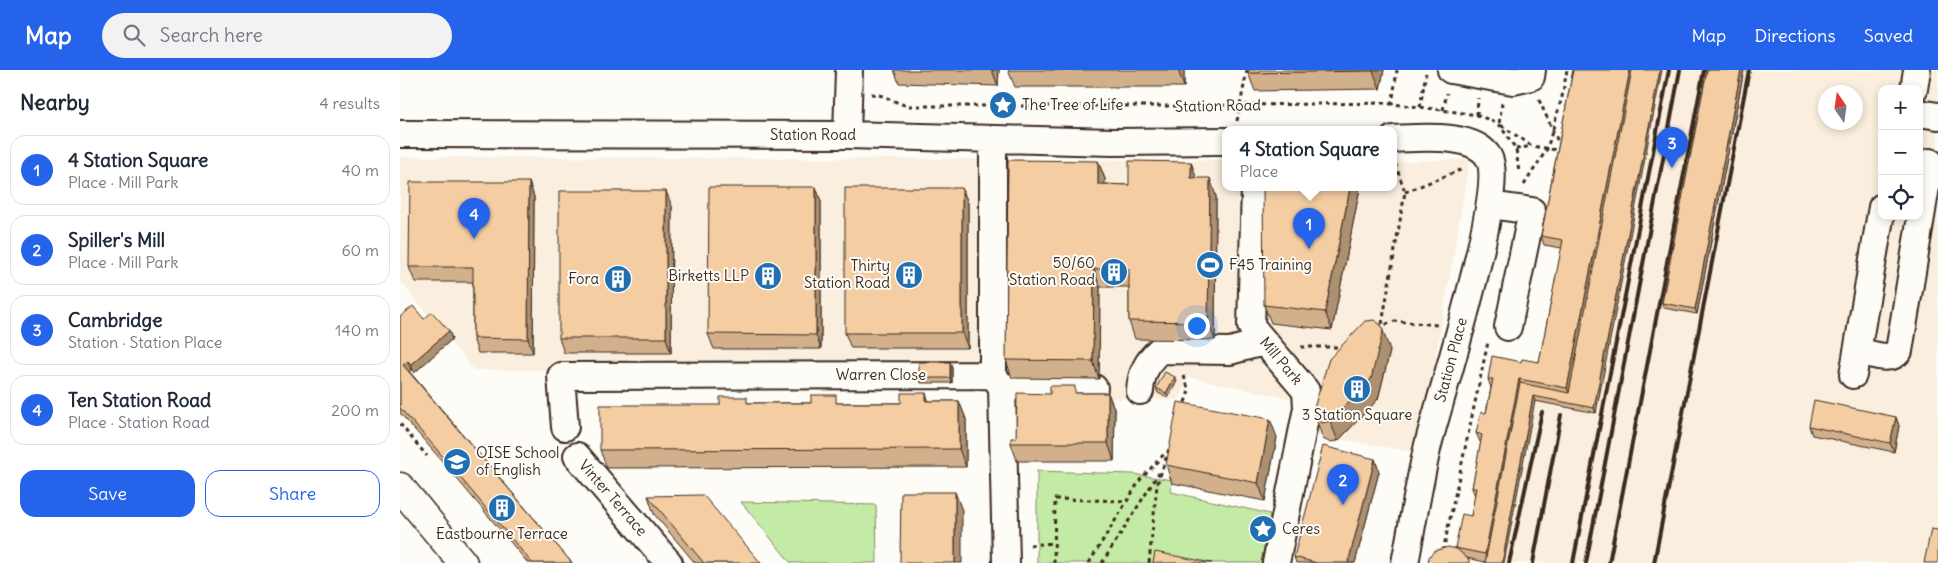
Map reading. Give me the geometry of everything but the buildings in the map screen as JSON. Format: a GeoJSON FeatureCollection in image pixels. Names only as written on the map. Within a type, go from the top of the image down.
{"type":"FeatureCollection","features":[{"type":"Feature","properties":{"kind":"main road"},"geometry":{"type":"LineString","coordinates":[[400,487],[463,563]]}},
{"type":"Feature","properties":{"kind":"street"},"geometry":{"type":"LineString","coordinates":[[1451,70],[1482,73],[1512,81],[1531,73]]}},
{"type":"Feature","properties":{"kind":"street"},"geometry":{"type":"LineString","coordinates":[[1915,85],[1917,70]]}},
{"type":"Feature","properties":{"kind":"street"},"geometry":{"type":"LineString","coordinates":[[847,135],[849,82]]}},
{"type":"Feature","properties":{"kind":"street"},"geometry":{"type":"LineString","coordinates":[[1923,114],[1938,116]]}},
{"type":"Feature","properties":{"kind":"street","name":"Station Road"},"geometry":{"type":"LineString","coordinates":[[400,134],[847,135],[1113,142],[1222,133]]}},
{"type":"Feature","properties":{"kind":"street"},"geometry":{"type":"LineString","coordinates":[[993,139],[998,381],[1006,563]]}},
{"type":"Feature","properties":{"kind":"street","name":"Station Place"},"geometry":{"type":"LineString","coordinates":[[1397,139],[1455,139],[1474,144],[1489,158],[1492,182],[1490,205],[1425,459],[1406,563]]}},
{"type":"Feature","properties":{"kind":"street"},"geometry":{"type":"LineString","coordinates":[[1923,205],[1930,162]]}},
{"type":"Feature","properties":{"kind":"street","name":"Mill Park"},"geometry":{"type":"LineString","coordinates":[[1255,191],[1251,326],[1306,391],[1307,408],[1276,563]]}},
{"type":"Feature","properties":{"kind":"street"},"geometry":{"type":"LineString","coordinates":[[1490,205],[1517,202],[1532,211],[1499,330]]}},
{"type":"Feature","properties":{"kind":"street"},"geometry":{"type":"LineString","coordinates":[[1880,220],[1855,363],[1895,356],[1899,351],[1920,220]]}},
{"type":"Feature","properties":{"kind":"street"},"geometry":{"type":"LineString","coordinates":[[1140,391],[1141,379],[1151,358],[1160,350],[1230,351],[1256,344],[1265,344]]}},
{"type":"Feature","properties":{"kind":"street","name":"Warren Close"},"geometry":{"type":"LineString","coordinates":[[565,427],[561,376],[998,381],[1094,388]]}},
{"type":"Feature","properties":{"kind":"street","name":"Vinter Terrace"},"geometry":{"type":"LineString","coordinates":[[577,456],[669,563]]}},
{"type":"Feature","properties":{"kind":"path"},"geometry":{"type":"LineString","coordinates":[[1233,126],[1240,106],[1247,70]]}},
{"type":"Feature","properties":{"kind":"path"},"geometry":{"type":"LineString","coordinates":[[1392,105],[1397,70]]}},
{"type":"Feature","properties":{"kind":"path"},"geometry":{"type":"LineString","coordinates":[[1420,107],[1426,70]]}},
{"type":"Feature","properties":{"kind":"path"},"geometry":{"type":"LineString","coordinates":[[1517,202],[1547,149],[1562,97],[1567,70]]}},
{"type":"Feature","properties":{"kind":"path"},"geometry":{"type":"LineString","coordinates":[[1478,120],[1482,73]]}},
{"type":"Feature","properties":{"kind":"path"},"geometry":{"type":"LineString","coordinates":[[1531,73],[1552,131],[1562,151],[1547,149]]}},
{"type":"Feature","properties":{"kind":"path","name":"Station Road"},"geometry":{"type":"LineString","coordinates":[[849,82],[882,94],[896,104],[910,106],[1392,105],[1420,107],[1477,115],[1499,124],[1532,146],[1547,149]]}},
{"type":"Feature","properties":{"kind":"path"},"geometry":{"type":"LineString","coordinates":[[1397,131],[1403,106]]}},
{"type":"Feature","properties":{"kind":"path"},"geometry":{"type":"LineString","coordinates":[[1499,124],[1516,148],[1518,156],[1517,202]]}},
{"type":"Feature","properties":{"kind":"path"},"geometry":{"type":"LineString","coordinates":[[1382,324],[1405,192],[1397,167]]}},
{"type":"Feature","properties":{"kind":"path"},"geometry":{"type":"LineString","coordinates":[[1374,329],[1382,324],[1395,321],[1499,330]]}},
{"type":"Feature","properties":{"kind":"path","name":"Station Place"},"geometry":{"type":"LineString","coordinates":[[1443,552],[1499,330]]}},
{"type":"Feature","properties":{"kind":"path"},"geometry":{"type":"LineString","coordinates":[[1265,344],[1283,347],[1343,347],[1350,343]]}},
{"type":"Feature","properties":{"kind":"path"},"geometry":{"type":"LineString","coordinates":[[1181,350],[1178,358],[1189,391],[1183,408]]}},
{"type":"Feature","properties":{"kind":"path"},"geometry":{"type":"LineString","coordinates":[[400,424],[426,456]]}},
{"type":"Feature","properties":{"kind":"path"},"geometry":{"type":"LineString","coordinates":[[1149,563],[1154,501],[1172,442]]}},
{"type":"Feature","properties":{"kind":"path"},"geometry":{"type":"LineString","coordinates":[[1089,563],[1140,480],[1169,450]]}},
{"type":"Feature","properties":{"kind":"path"},"geometry":{"type":"LineString","coordinates":[[1102,563],[1164,465]]}},
{"type":"Feature","properties":{"kind":"path"},"geometry":{"type":"LineString","coordinates":[[1054,563],[1055,499],[1126,501]]}},
{"type":"Feature","properties":{"kind":"path"},"geometry":{"type":"LineString","coordinates":[[1032,544],[1054,543]]}},
{"type":"Feature","properties":{"kind":"shaded area"},"geometry":{"type":"Polygon","coordinates":[[[1578,70],[1938,70],[1938,563],[1488,563],[1458,557],[1473,525],[1485,443],[1480,442],[1484,421],[1496,388],[1491,387],[1495,365],[1542,371],[1566,249],[1578,70]]]}},
{"type":"Feature","properties":{"kind":"shaded area"},"geometry":{"type":"Polygon","coordinates":[[[400,157],[1222,160],[1222,191],[1397,191],[1397,162],[1470,159],[1419,453],[1292,431],[1298,400],[1188,377],[1179,400],[998,396],[986,372],[474,370],[400,281],[400,157]]]}},
{"type":"Feature","properties":{"kind":"green space"},"geometry":{"type":"Polygon","coordinates":[[[1037,471],[1133,474],[1172,480],[1171,492],[1270,514],[1261,563],[1037,563],[1037,471]]]}},
{"type":"Feature","properties":{"kind":"green space"},"geometry":{"type":"Polygon","coordinates":[[[741,502],[876,505],[877,563],[791,563],[741,502]]]}},
{"type":"Feature","properties":{"kind":"railway"},"geometry":{"type":"LineString","coordinates":[[1573,563],[1669,70]]}},
{"type":"Feature","properties":{"kind":"railway"},"geometry":{"type":"LineString","coordinates":[[1586,563],[1680,70]]}},
{"type":"Feature","properties":{"kind":"railway"},"geometry":{"type":"LineString","coordinates":[[1609,563],[1704,70]]}},
{"type":"Feature","properties":{"kind":"railway"},"geometry":{"type":"LineString","coordinates":[[1654,563],[1749,70]]}},
{"type":"Feature","properties":{"kind":"railway"},"geometry":{"type":"LineString","coordinates":[[1509,563],[1542,412]]}},
{"type":"Feature","properties":{"kind":"railway"},"geometry":{"type":"LineString","coordinates":[[1533,563],[1561,415]]}},
{"type":"Feature","properties":{"kind":"place","name":"The Tree of Life"},"geometry":{"type":"Point","coordinates":[1003,105]}},
{"type":"Feature","properties":{"kind":"place","name":"Cambridge"},"geometry":{"type":"Point","coordinates":[1672,168]}},
{"type":"Feature","properties":{"kind":"place","name":"Ten Station Road"},"geometry":{"type":"Point","coordinates":[474,239]}},
{"type":"Feature","properties":{"kind":"place","name":"4 Station Square"},"geometry":{"type":"Point","coordinates":[1309,249]}},
{"type":"Feature","properties":{"kind":"place","name":"F45 Training"},"geometry":{"type":"Point","coordinates":[1210,265]}},
{"type":"Feature","properties":{"kind":"place","name":"50/60 Station Road"},"geometry":{"type":"Point","coordinates":[1114,272]}},
{"type":"Feature","properties":{"kind":"place","name":"Thirty Station Road"},"geometry":{"type":"Point","coordinates":[909,275]}},
{"type":"Feature","properties":{"kind":"place","name":"Birketts LLP"},"geometry":{"type":"Point","coordinates":[768,276]}},
{"type":"Feature","properties":{"kind":"place","name":"Fora"},"geometry":{"type":"Point","coordinates":[618,279]}},
{"type":"Feature","properties":{"kind":"place","name":"3 Station Square"},"geometry":{"type":"Point","coordinates":[1357,389]}},
{"type":"Feature","properties":{"kind":"place","name":"OISE School of English"},"geometry":{"type":"Point","coordinates":[457,462]}},
{"type":"Feature","properties":{"kind":"place","name":"Spiller's Mill"},"geometry":{"type":"Point","coordinates":[1343,505]}},
{"type":"Feature","properties":{"kind":"place","name":"Eastbourne Terrace"},"geometry":{"type":"Point","coordinates":[502,508]}},
{"type":"Feature","properties":{"kind":"place","name":"Ceres"},"geometry":{"type":"Point","coordinates":[1263,529]}}]}
